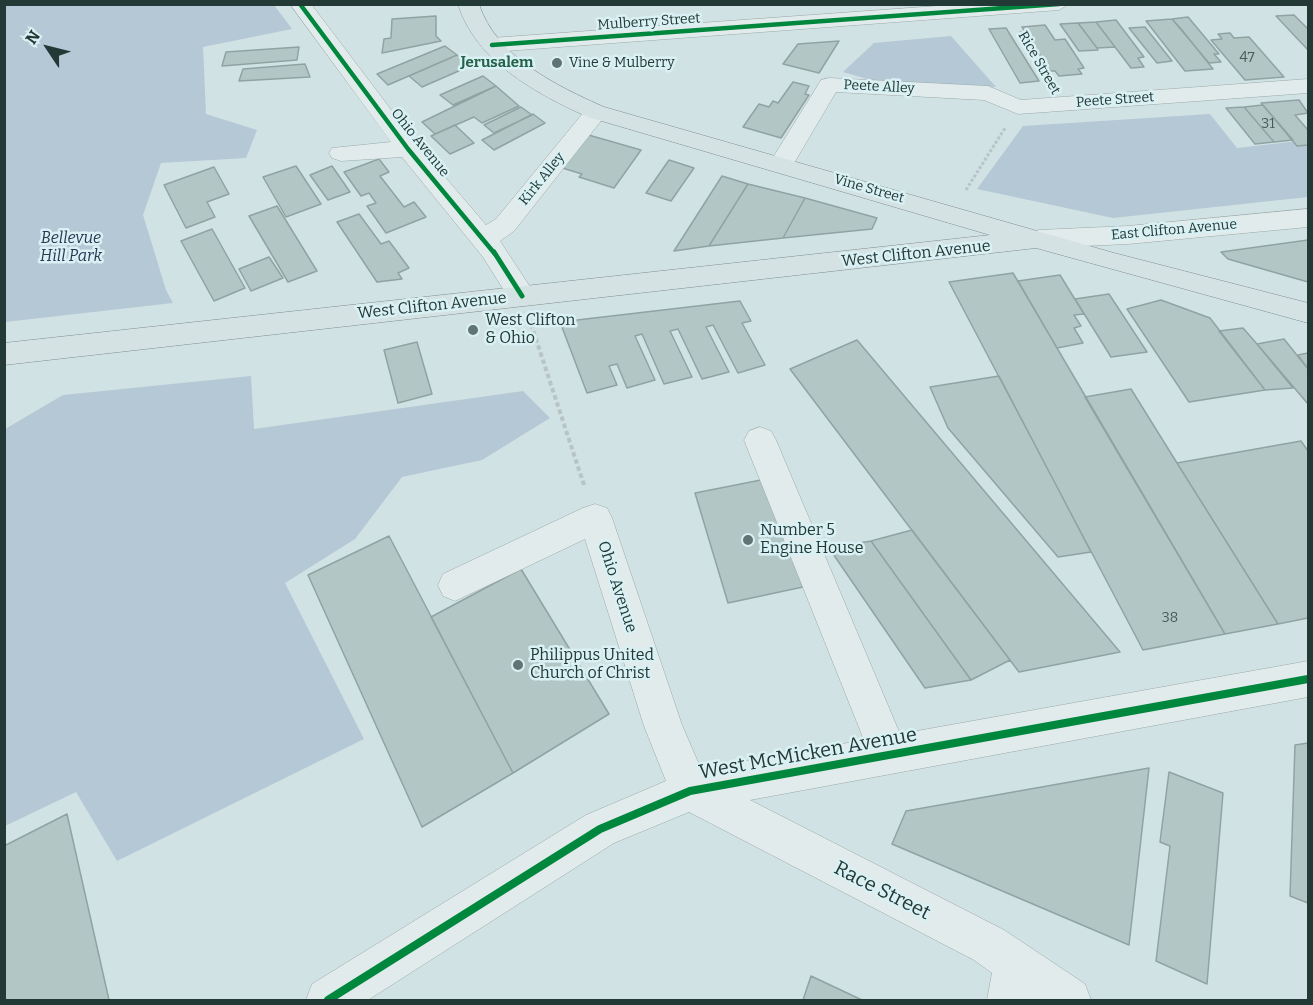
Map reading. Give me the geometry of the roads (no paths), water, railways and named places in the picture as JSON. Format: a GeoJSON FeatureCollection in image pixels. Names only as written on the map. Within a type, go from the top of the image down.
{"type":"FeatureCollection","features":[{"type":"Feature","properties":{"kind":"main road","name":"Vine Street"},"geometry":{"type":"LineString","coordinates":[[468,4],[470,15],[492,45],[550,91],[596,112],[1039,239],[1308,313]]}},
{"type":"Feature","properties":{"kind":"main road","name":"West Clifton Avenue"},"geometry":{"type":"LineString","coordinates":[[4,354],[526,309],[1039,239]]}},
{"type":"Feature","properties":{"kind":"street","name":"Ohio Avenue"},"geometry":{"type":"LineString","coordinates":[[300,4],[408,149],[484,239],[526,309]]}},
{"type":"Feature","properties":{"kind":"street"},"geometry":{"type":"LineString","coordinates":[[762,4],[770,25]]}},
{"type":"Feature","properties":{"kind":"street","name":"Mulberry Street"},"geometry":{"type":"LineString","coordinates":[[492,45],[770,25],[891,10],[1016,12],[1059,4]]}},
{"type":"Feature","properties":{"kind":"street","name":"Peete Alley"},"geometry":{"type":"LineString","coordinates":[[781,164],[830,85],[988,93],[1018,107]]}},
{"type":"Feature","properties":{"kind":"street","name":"Peete Street"},"geometry":{"type":"LineString","coordinates":[[1018,107],[1308,86]]}},
{"type":"Feature","properties":{"kind":"street","name":"Kirk Alley"},"geometry":{"type":"LineString","coordinates":[[484,239],[505,225],[596,112]]}},
{"type":"Feature","properties":{"kind":"street"},"geometry":{"type":"LineString","coordinates":[[341,153],[408,149]]}},
{"type":"Feature","properties":{"kind":"street","name":"East Clifton Avenue"},"geometry":{"type":"LineString","coordinates":[[1039,239],[1128,235],[1308,218]]}},
{"type":"Feature","properties":{"kind":"street"},"geometry":{"type":"LineString","coordinates":[[760,440],[890,756]]}},
{"type":"Feature","properties":{"kind":"street","name":"Ohio Avenue"},"geometry":{"type":"LineString","coordinates":[[455,585],[591,506],[663,726],[690,791]]}},
{"type":"Feature","properties":{"kind":"street","name":"West McMicken Avenue"},"geometry":{"type":"LineString","coordinates":[[347,995],[600,829],[690,791],[1308,679]]}},
{"type":"Feature","properties":{"kind":"street","name":"Race Street"},"geometry":{"type":"LineString","coordinates":[[690,791],[988,945],[1012,983],[1069,1000]]}},
{"type":"Feature","properties":{"kind":"place","name":"Vine & Mulberry"},"geometry":{"type":"Point","coordinates":[557,63]}},
{"type":"Feature","properties":{"kind":"place","name":"West Clifton & Ohio"},"geometry":{"type":"Point","coordinates":[473,330]}},
{"type":"Feature","properties":{"kind":"place","name":"Number 5 Engine House"},"geometry":{"type":"Point","coordinates":[748,540]}},
{"type":"Feature","properties":{"kind":"place","name":"Philippus United Church of Christ"},"geometry":{"type":"Point","coordinates":[518,665]}},
{"type":"Feature","properties":{"kind":"district","name":"Jerusalem"},"geometry":{"type":"Point","coordinates":[497,63]}},
{"type":"Feature","properties":{"kind":"park label","name":"Bellevue Hill Park"},"geometry":{"type":"Point","coordinates":[71,248]}}]}
